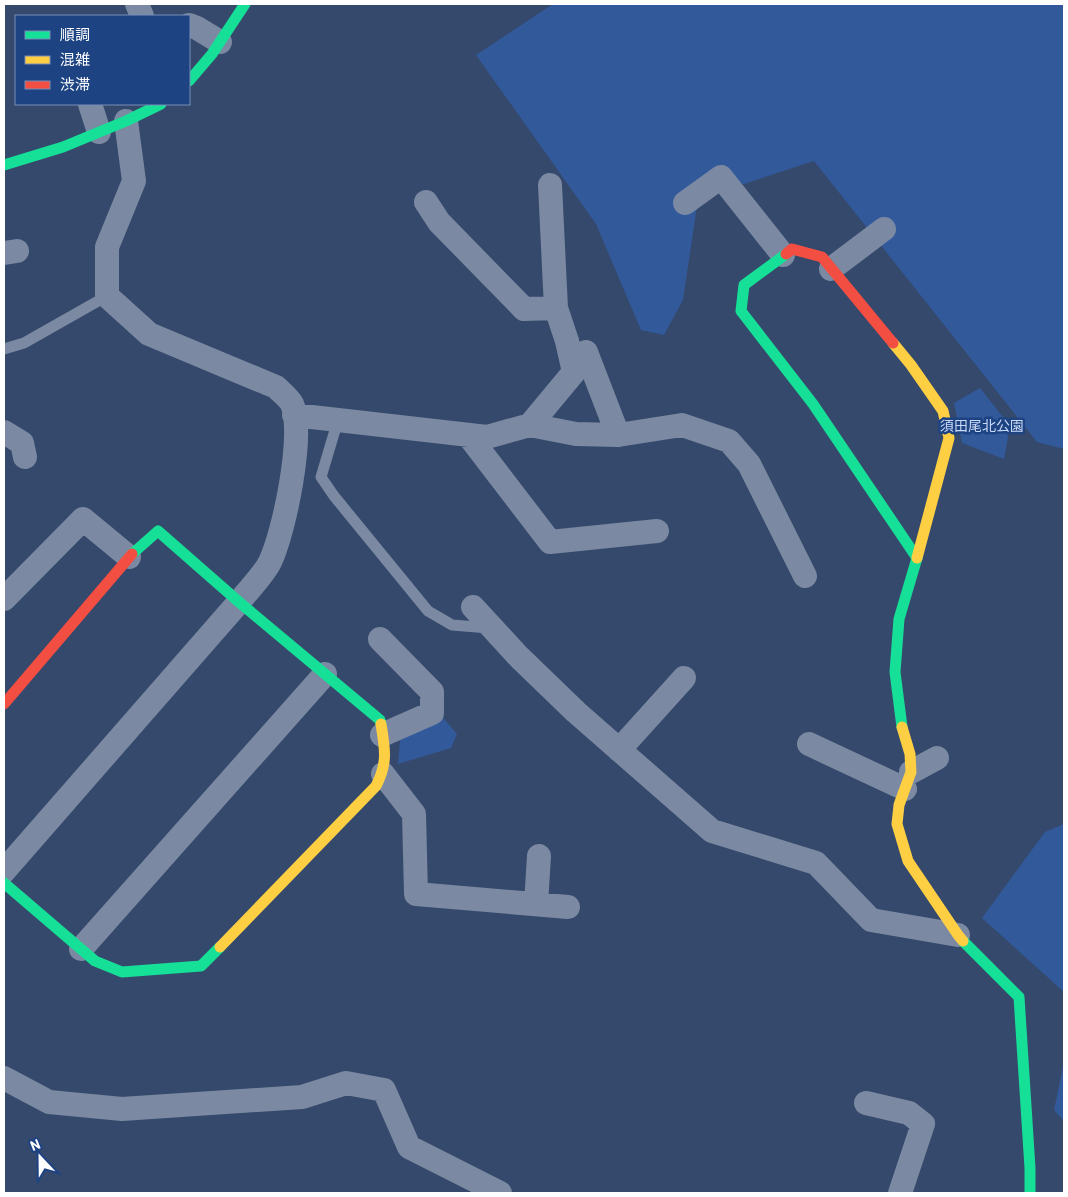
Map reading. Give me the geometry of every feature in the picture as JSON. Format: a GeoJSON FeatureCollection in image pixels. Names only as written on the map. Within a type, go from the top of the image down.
{"type":"FeatureCollection","features":[{"type":"Feature","properties":{"kind":"street"},"geometry":{"type":"LineString","coordinates":[[190,80],[220,42],[245,4]]}},
{"type":"Feature","properties":{"kind":"street"},"geometry":{"type":"LineString","coordinates":[[190,25],[220,42]]}},
{"type":"Feature","properties":{"kind":"street"},"geometry":{"type":"LineString","coordinates":[[90,105],[99,132]]}},
{"type":"Feature","properties":{"kind":"street"},"geometry":{"type":"LineString","coordinates":[[4,165],[63,147],[159,105]]}},
{"type":"Feature","properties":{"kind":"street"},"geometry":{"type":"LineString","coordinates":[[4,871],[239,602],[269,564],[278,542],[292,483],[296,426],[292,403],[276,387],[148,334],[107,296],[106,247],[134,182],[126,121]]}},
{"type":"Feature","properties":{"kind":"street"},"geometry":{"type":"LineString","coordinates":[[685,203],[721,178],[783,256]]}},
{"type":"Feature","properties":{"kind":"street"},"geometry":{"type":"LineString","coordinates":[[530,425],[574,372],[568,341],[556,308],[550,185]]}},
{"type":"Feature","properties":{"kind":"street"},"geometry":{"type":"LineString","coordinates":[[426,202],[439,222],[524,309],[556,308]]}},
{"type":"Feature","properties":{"kind":"street"},"geometry":{"type":"LineString","coordinates":[[831,269],[884,228]]}},
{"type":"Feature","properties":{"kind":"street"},"geometry":{"type":"LineString","coordinates":[[917,558],[813,404],[741,311],[744,285],[792,249],[822,257],[910,365],[943,411],[949,438],[917,558],[899,619],[895,672],[901,725],[910,754],[908,780],[899,805],[897,824],[908,860],[958,935],[1020,997],[1030,1193]]}},
{"type":"Feature","properties":{"kind":"street"},"geometry":{"type":"LineString","coordinates":[[586,352],[618,435]]}},
{"type":"Feature","properties":{"kind":"street"},"geometry":{"type":"LineString","coordinates":[[294,415],[487,437],[530,425],[576,434],[618,435],[682,424],[729,441],[749,464],[805,576]]}},
{"type":"Feature","properties":{"kind":"street"},"geometry":{"type":"LineString","coordinates":[[4,432],[22,443],[26,457]]}},
{"type":"Feature","properties":{"kind":"street"},"geometry":{"type":"LineString","coordinates":[[468,435],[550,542],[657,531]]}},
{"type":"Feature","properties":{"kind":"street"},"geometry":{"type":"LineString","coordinates":[[4,598],[83,519],[129,557]]}},
{"type":"Feature","properties":{"kind":"street"},"geometry":{"type":"LineString","coordinates":[[4,704],[129,557],[158,532],[380,720],[386,762],[376,786],[201,966],[122,972],[95,961],[4,883]]}},
{"type":"Feature","properties":{"kind":"street"},"geometry":{"type":"LineString","coordinates":[[473,607],[576,712],[712,831],[816,863],[871,920],[958,935]]}},
{"type":"Feature","properties":{"kind":"street"},"geometry":{"type":"LineString","coordinates":[[380,639],[432,692],[432,712],[382,735]]}},
{"type":"Feature","properties":{"kind":"street"},"geometry":{"type":"LineString","coordinates":[[81,949],[325,674]]}},
{"type":"Feature","properties":{"kind":"street"},"geometry":{"type":"LineString","coordinates":[[619,750],[684,678]]}},
{"type":"Feature","properties":{"kind":"street"},"geometry":{"type":"LineString","coordinates":[[809,744],[908,780]]}},
{"type":"Feature","properties":{"kind":"street"},"geometry":{"type":"LineString","coordinates":[[908,780],[937,758]]}},
{"type":"Feature","properties":{"kind":"street"},"geometry":{"type":"LineString","coordinates":[[382,774],[414,814],[416,894],[568,907]]}},
{"type":"Feature","properties":{"kind":"street"},"geometry":{"type":"LineString","coordinates":[[536,904],[539,856]]}},
{"type":"Feature","properties":{"kind":"street"},"geometry":{"type":"LineString","coordinates":[[4,1078],[49,1102],[122,1109],[302,1097],[346,1083],[384,1090],[409,1147],[500,1193]]}},
{"type":"Feature","properties":{"kind":"street"},"geometry":{"type":"LineString","coordinates":[[866,1103],[909,1113],[923,1124],[900,1193]]}},
{"type":"Feature","properties":{"kind":"lane"},"geometry":{"type":"LineString","coordinates":[[4,349],[24,343],[107,296]]}},
{"type":"Feature","properties":{"kind":"lane"},"geometry":{"type":"LineString","coordinates":[[338,420],[321,477],[334,496],[428,611],[452,625],[494,628]]}},
{"type":"Feature","properties":{"kind":"green space"},"geometry":{"type":"Polygon","coordinates":[[[553,4],[1064,4],[1064,449],[1037,442],[814,161],[698,199],[683,300],[664,335],[641,330],[596,224],[476,55],[553,4]]]}},
{"type":"Feature","properties":{"kind":"green space","name":"須田尾北公園"},"geometry":{"type":"Polygon","coordinates":[[[980,388],[1010,426],[1004,459],[962,443],[954,403],[980,388]]]}},
{"type":"Feature","properties":{"kind":"green space"},"geometry":{"type":"Polygon","coordinates":[[[439,713],[457,734],[451,748],[398,764],[401,730],[439,713]]]}},
{"type":"Feature","properties":{"kind":"green space"},"geometry":{"type":"Polygon","coordinates":[[[1064,824],[1064,992],[982,918],[1045,832],[1064,824]]]}},
{"type":"Feature","properties":{"kind":"green space"},"geometry":{"type":"Polygon","coordinates":[[[1064,1062],[1064,1121],[1054,1110],[1064,1062]]]}},
{"type":"Feature","properties":{"kind":"traffic: fast"},"geometry":{"type":"LineString","coordinates":[[190,80],[212,54],[245,4]]}},
{"type":"Feature","properties":{"kind":"traffic: fast"},"geometry":{"type":"LineString","coordinates":[[4,165],[63,147],[159,105]]}},
{"type":"Feature","properties":{"kind":"traffic: fast"},"geometry":{"type":"LineString","coordinates":[[786,254],[744,285],[741,311],[813,404],[917,558],[899,619],[895,672],[902,727]]}},
{"type":"Feature","properties":{"kind":"traffic: fast"},"geometry":{"type":"LineString","coordinates":[[132,554],[158,531],[239,602],[380,720],[381,724]]}},
{"type":"Feature","properties":{"kind":"traffic: fast"},"geometry":{"type":"LineString","coordinates":[[4,883],[95,961],[122,972],[201,966],[220,947]]}},
{"type":"Feature","properties":{"kind":"traffic: fast"},"geometry":{"type":"LineString","coordinates":[[963,941],[1019,997],[1030,1193]]}},
{"type":"Feature","properties":{"kind":"traffic: slow"},"geometry":{"type":"LineString","coordinates":[[893,343],[943,411],[949,438],[917,558]]}},
{"type":"Feature","properties":{"kind":"traffic: slow"},"geometry":{"type":"LineString","coordinates":[[220,947],[376,786],[384,763],[384,741],[381,724]]}},
{"type":"Feature","properties":{"kind":"traffic: slow"},"geometry":{"type":"LineString","coordinates":[[902,727],[910,754],[911,772],[899,805],[897,824],[908,861],[963,941]]}},
{"type":"Feature","properties":{"kind":"traffic: jam"},"geometry":{"type":"LineString","coordinates":[[786,254],[792,249],[822,257],[893,343]]}},
{"type":"Feature","properties":{"kind":"traffic: jam"},"geometry":{"type":"LineString","coordinates":[[4,704],[132,554]]}}]}
